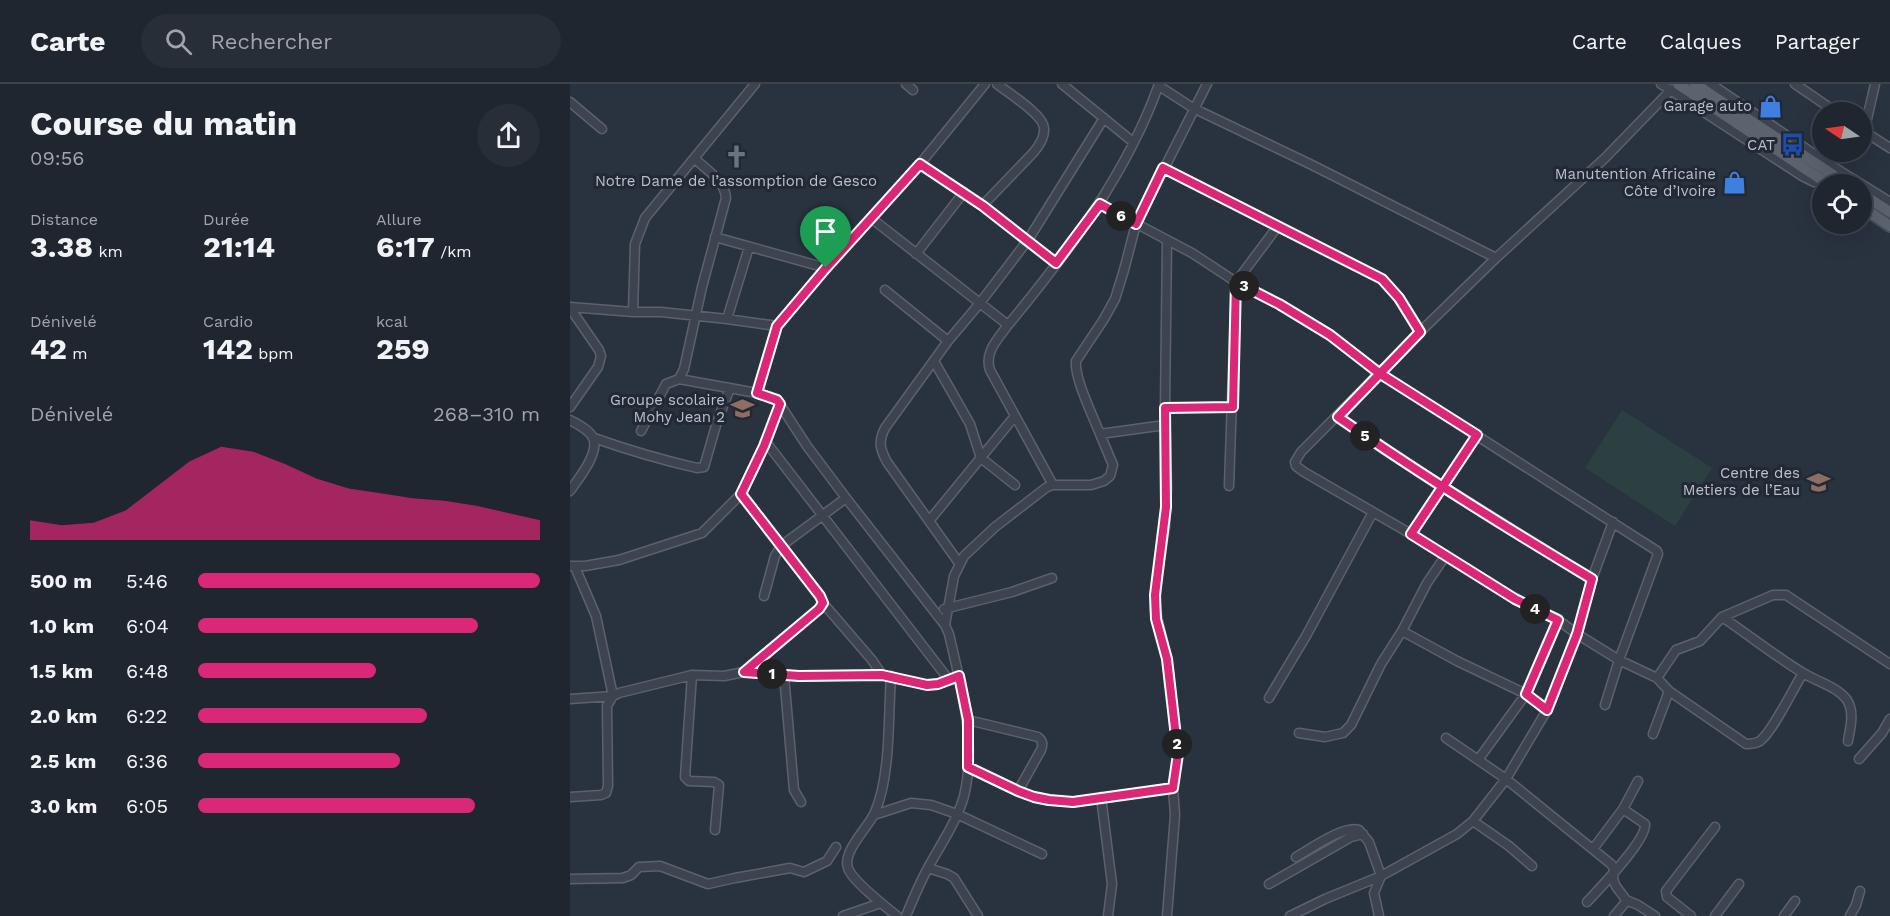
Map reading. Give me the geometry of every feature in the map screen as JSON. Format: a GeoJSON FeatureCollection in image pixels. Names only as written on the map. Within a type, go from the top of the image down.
{"type":"FeatureCollection","features":[{"type":"Feature","properties":{"kind":"main road"},"geometry":{"type":"LineString","coordinates":[[1695,84],[1718,104],[1813,174]]}},
{"type":"Feature","properties":{"kind":"main road"},"geometry":{"type":"LineString","coordinates":[[1674,87],[1718,104],[1831,174]]}},
{"type":"Feature","properties":{"kind":"main road"},"geometry":{"type":"LineString","coordinates":[[1872,200],[1890,212]]}},
{"type":"Feature","properties":{"kind":"main road"},"geometry":{"type":"LineString","coordinates":[[1872,214],[1890,226]]}},
{"type":"Feature","properties":{"kind":"street"},"geometry":{"type":"LineString","coordinates":[[633,312],[634,257],[645,218],[755,84]]}},
{"type":"Feature","properties":{"kind":"street"},"geometry":{"type":"LineString","coordinates":[[757,393],[777,326],[920,164],[984,84]]}},
{"type":"Feature","properties":{"kind":"street"},"geometry":{"type":"LineString","coordinates":[[983,206],[1033,153],[1040,144],[1044,128],[1041,118],[996,84]]}},
{"type":"Feature","properties":{"kind":"street"},"geometry":{"type":"LineString","coordinates":[[1062,84],[1133,142]]}},
{"type":"Feature","properties":{"kind":"street"},"geometry":{"type":"LineString","coordinates":[[945,625],[954,576],[968,550],[1047,487],[1097,484],[1110,476],[1113,465],[1081,387],[1075,368],[1076,361],[1115,299],[1136,224],[1207,84]]}},
{"type":"Feature","properties":{"kind":"street"},"geometry":{"type":"LineString","coordinates":[[1661,84],[1674,87],[1812,181]]}},
{"type":"Feature","properties":{"kind":"street"},"geometry":{"type":"LineString","coordinates":[[1711,84],[1827,163],[1890,202]]}},
{"type":"Feature","properties":{"kind":"street"},"geometry":{"type":"LineString","coordinates":[[1795,84],[1821,102]]}},
{"type":"Feature","properties":{"kind":"street"},"geometry":{"type":"LineString","coordinates":[[1870,102],[1875,84]]}},
{"type":"Feature","properties":{"kind":"street"},"geometry":{"type":"LineString","coordinates":[[1053,485],[990,370],[987,362],[989,352],[1100,204],[1133,142],[1159,85],[1193,108],[1496,258]]}},
{"type":"Feature","properties":{"kind":"street"},"geometry":{"type":"LineString","coordinates":[[1674,87],[1605,158],[1496,258],[1379,373],[1301,452],[1296,460],[1296,466],[1515,599],[1558,620],[1619,660],[1657,678],[1668,691],[1746,744],[1759,742],[1769,730],[1803,673]]}},
{"type":"Feature","properties":{"kind":"street"},"geometry":{"type":"LineString","coordinates":[[570,102],[602,129]]}},
{"type":"Feature","properties":{"kind":"street"},"geometry":{"type":"LineString","coordinates":[[959,563],[887,462],[879,443],[885,428],[948,341],[1028,240],[1104,118]]}},
{"type":"Feature","properties":{"kind":"street"},"geometry":{"type":"LineString","coordinates":[[1872,137],[1890,148]]}},
{"type":"Feature","properties":{"kind":"street"},"geometry":{"type":"LineString","coordinates":[[678,379],[684,369],[695,316],[726,198],[726,192],[721,184],[695,159]]}},
{"type":"Feature","properties":{"kind":"street"},"geometry":{"type":"LineString","coordinates":[[920,164],[964,192],[1056,263]]}},
{"type":"Feature","properties":{"kind":"street"},"geometry":{"type":"LineString","coordinates":[[1163,168],[1382,279],[1399,298],[1420,332]]}},
{"type":"Feature","properties":{"kind":"street"},"geometry":{"type":"LineString","coordinates":[[916,254],[964,192]]}},
{"type":"Feature","properties":{"kind":"street"},"geometry":{"type":"LineString","coordinates":[[1100,204],[1192,253],[1236,282],[1279,304],[1330,335],[1379,373],[1655,549],[1658,554],[1605,705]]}},
{"type":"Feature","properties":{"kind":"street"},"geometry":{"type":"LineString","coordinates":[[871,218],[1008,325]]}},
{"type":"Feature","properties":{"kind":"street"},"geometry":{"type":"LineString","coordinates":[[1229,486],[1236,282],[1278,226]]}},
{"type":"Feature","properties":{"kind":"street"},"geometry":{"type":"LineString","coordinates":[[715,237],[826,268]]}},
{"type":"Feature","properties":{"kind":"street"},"geometry":{"type":"LineString","coordinates":[[1167,240],[1166,507],[1155,595],[1156,619],[1167,659],[1178,754],[1173,788],[1175,814],[1167,916]]}},
{"type":"Feature","properties":{"kind":"street"},"geometry":{"type":"LineString","coordinates":[[728,319],[749,247]]}},
{"type":"Feature","properties":{"kind":"street"},"geometry":{"type":"LineString","coordinates":[[885,290],[948,341]]}},
{"type":"Feature","properties":{"kind":"street"},"geometry":{"type":"LineString","coordinates":[[570,308],[661,312],[777,326]]}},
{"type":"Feature","properties":{"kind":"street"},"geometry":{"type":"LineString","coordinates":[[570,308],[601,356],[598,367],[570,407]]}},
{"type":"Feature","properties":{"kind":"street"},"geometry":{"type":"LineString","coordinates":[[934,361],[970,424],[981,458],[1015,485]]}},
{"type":"Feature","properties":{"kind":"street"},"geometry":{"type":"LineString","coordinates":[[641,431],[666,384],[678,379],[757,393],[777,400],[807,446],[945,625],[968,720],[968,767],[963,797],[957,814],[906,916]]}},
{"type":"Feature","properties":{"kind":"street"},"geometry":{"type":"LineString","coordinates":[[594,438],[649,457],[698,468],[704,467],[730,388]]}},
{"type":"Feature","properties":{"kind":"street"},"geometry":{"type":"LineString","coordinates":[[570,797],[602,795],[606,792],[607,706],[613,696],[596,616],[572,567],[619,560],[697,536],[706,530],[741,494],[766,442],[780,404]]}},
{"type":"Feature","properties":{"kind":"street"},"geometry":{"type":"LineString","coordinates":[[1165,408],[1233,407]]}},
{"type":"Feature","properties":{"kind":"street"},"geometry":{"type":"LineString","coordinates":[[929,520],[1016,416]]}},
{"type":"Feature","properties":{"kind":"street"},"geometry":{"type":"LineString","coordinates":[[1338,417],[1388,452],[1592,579]]}},
{"type":"Feature","properties":{"kind":"street"},"geometry":{"type":"LineString","coordinates":[[570,420],[589,432],[594,438],[595,445],[587,465],[570,491]]}},
{"type":"Feature","properties":{"kind":"street"},"geometry":{"type":"LineString","coordinates":[[1100,434],[1166,425]]}},
{"type":"Feature","properties":{"kind":"street"},"geometry":{"type":"LineString","coordinates":[[1411,534],[1477,435]]}},
{"type":"Feature","properties":{"kind":"street"},"geometry":{"type":"LineString","coordinates":[[766,442],[949,680]]}},
{"type":"Feature","properties":{"kind":"street"},"geometry":{"type":"LineString","coordinates":[[741,494],[820,596],[823,603],[886,675],[883,787],[874,815],[852,847],[847,862],[853,877],[897,916]]}},
{"type":"Feature","properties":{"kind":"street"},"geometry":{"type":"LineString","coordinates":[[764,596],[775,556],[781,546],[846,498]]}},
{"type":"Feature","properties":{"kind":"street"},"geometry":{"type":"LineString","coordinates":[[1269,698],[1311,627],[1372,512]]}},
{"type":"Feature","properties":{"kind":"street"},"geometry":{"type":"LineString","coordinates":[[1290,916],[1381,876],[1457,834],[1473,821],[1506,779],[1547,710],[1577,634],[1592,579],[1612,522]]}},
{"type":"Feature","properties":{"kind":"street"},"geometry":{"type":"LineString","coordinates":[[1299,733],[1325,737],[1343,733],[1351,725],[1370,684],[1402,631],[1427,583],[1446,555]]}},
{"type":"Feature","properties":{"kind":"street"},"geometry":{"type":"LineString","coordinates":[[935,612],[1012,592],[1052,578]]}},
{"type":"Feature","properties":{"kind":"street"},"geometry":{"type":"LineString","coordinates":[[1657,678],[1676,650],[1700,641],[1722,617],[1773,596],[1786,595],[1890,664]]}},
{"type":"Feature","properties":{"kind":"street"},"geometry":{"type":"LineString","coordinates":[[744,672],[819,609],[823,603]]}},
{"type":"Feature","properties":{"kind":"street"},"geometry":{"type":"LineString","coordinates":[[1722,617],[1803,673],[1835,690],[1846,699],[1851,711],[1848,741]]}},
{"type":"Feature","properties":{"kind":"street"},"geometry":{"type":"LineString","coordinates":[[1478,760],[1526,694],[1558,620]]}},
{"type":"Feature","properties":{"kind":"street"},"geometry":{"type":"LineString","coordinates":[[1402,631],[1456,661],[1526,694],[1547,710]]}},
{"type":"Feature","properties":{"kind":"street"},"geometry":{"type":"LineString","coordinates":[[570,699],[613,696],[628,690],[692,675],[724,676],[744,672],[810,676],[886,675],[927,685],[938,684],[959,676]]}},
{"type":"Feature","properties":{"kind":"street"},"geometry":{"type":"LineString","coordinates":[[692,675],[686,777],[689,781],[714,782],[719,785],[715,830]]}},
{"type":"Feature","properties":{"kind":"street"},"geometry":{"type":"LineString","coordinates":[[784,675],[794,790],[801,802]]}},
{"type":"Feature","properties":{"kind":"street"},"geometry":{"type":"LineString","coordinates":[[1653,734],[1668,691]]}},
{"type":"Feature","properties":{"kind":"street"},"geometry":{"type":"LineString","coordinates":[[1859,759],[1882,733],[1890,719]]}},
{"type":"Feature","properties":{"kind":"street"},"geometry":{"type":"LineString","coordinates":[[968,720],[1038,737],[1042,740],[1041,750],[1018,791]]}},
{"type":"Feature","properties":{"kind":"street"},"geometry":{"type":"LineString","coordinates":[[1446,738],[1506,779],[1593,849],[1614,868],[1613,882],[1626,900],[1638,904],[1655,916]]}},
{"type":"Feature","properties":{"kind":"street"},"geometry":{"type":"LineString","coordinates":[[968,767],[1018,791],[1042,799],[1073,802],[1173,788]]}},
{"type":"Feature","properties":{"kind":"street"},"geometry":{"type":"LineString","coordinates":[[1593,849],[1623,809],[1638,781]]}},
{"type":"Feature","properties":{"kind":"street"},"geometry":{"type":"LineString","coordinates":[[1101,797],[1112,884],[1108,916]]}},
{"type":"Feature","properties":{"kind":"street"},"geometry":{"type":"LineString","coordinates":[[874,815],[911,803],[931,804],[1042,854]]}},
{"type":"Feature","properties":{"kind":"street"},"geometry":{"type":"LineString","coordinates":[[1587,902],[1613,875],[1646,829],[1645,824],[1623,809]]}},
{"type":"Feature","properties":{"kind":"street"},"geometry":{"type":"LineString","coordinates":[[1473,821],[1509,846],[1532,866]]}},
{"type":"Feature","properties":{"kind":"street"},"geometry":{"type":"LineString","coordinates":[[1691,916],[1665,894],[1715,827]]}},
{"type":"Feature","properties":{"kind":"street"},"geometry":{"type":"LineString","coordinates":[[1296,857],[1338,833],[1356,828],[1369,842],[1381,876],[1374,893],[1379,916]]}},
{"type":"Feature","properties":{"kind":"street"},"geometry":{"type":"LineString","coordinates":[[1269,884],[1351,837],[1363,834]]}},
{"type":"Feature","properties":{"kind":"street"},"geometry":{"type":"LineString","coordinates":[[570,879],[623,878],[631,875],[639,867],[660,866],[708,885],[790,868],[804,872],[827,861],[836,847]]}},
{"type":"Feature","properties":{"kind":"street"},"geometry":{"type":"LineString","coordinates":[[928,868],[954,878],[978,916]]}},
{"type":"Feature","properties":{"kind":"street"},"geometry":{"type":"LineString","coordinates":[[1715,916],[1739,884]]}},
{"type":"Feature","properties":{"kind":"street"},"geometry":{"type":"LineString","coordinates":[[1850,916],[1860,891]]}},
{"type":"Feature","properties":{"kind":"street"},"geometry":{"type":"LineString","coordinates":[[1614,916],[1626,900]]}},
{"type":"Feature","properties":{"kind":"street"},"geometry":{"type":"LineString","coordinates":[[1784,916],[1796,901]]}},
{"type":"Feature","properties":{"kind":"street"},"geometry":{"type":"LineString","coordinates":[[843,916],[881,903]]}},
{"type":"Feature","properties":{"kind":"green space"},"geometry":{"type":"Polygon","coordinates":[[[1622,410],[1712,468],[1675,526],[1585,468],[1622,410]]]}},
{"type":"Feature","properties":{"kind":"place","name":"Garage auto"},"geometry":{"type":"Point","coordinates":[1770,106]}},
{"type":"Feature","properties":{"kind":"place","name":"CAT"},"geometry":{"type":"Point","coordinates":[1793,145]}},
{"type":"Feature","properties":{"kind":"place","name":"Notre Dame de l’assomption de Gesco"},"geometry":{"type":"Point","coordinates":[736,157]}},
{"type":"Feature","properties":{"kind":"place","name":"Manutention Africaine Côte d’Ivoire"},"geometry":{"type":"Point","coordinates":[1734,183]}},
{"type":"Feature","properties":{"kind":"place","name":"Groupe scolaire Mohy Jean 2"},"geometry":{"type":"Point","coordinates":[743,409]}},
{"type":"Feature","properties":{"kind":"place","name":"Centre des Metiers de l’Eau"},"geometry":{"type":"Point","coordinates":[1818,482]}},
{"type":"Feature","properties":{"kind":"route"},"geometry":{"type":"LineString","coordinates":[[826,268],[777,326],[757,393],[777,400],[780,404],[764,446],[741,494],[820,596],[823,603],[819,609],[744,672],[799,676],[882,675],[927,685],[938,684],[959,676],[968,720],[968,767],[1018,791],[1049,800],[1073,802],[1173,788],[1178,754],[1167,659],[1155,608],[1165,527],[1167,488],[1165,408],[1233,407],[1236,282],[1279,304],[1330,335],[1379,373],[1477,435],[1443,487],[1411,534],[1515,599],[1558,620],[1526,694],[1547,710],[1577,634],[1592,579],[1532,543],[1443,487],[1388,452],[1338,417],[1379,373],[1420,332],[1399,298],[1382,279],[1163,168],[1136,224],[1100,204],[1056,263],[964,192],[920,164],[826,268]]}}]}
